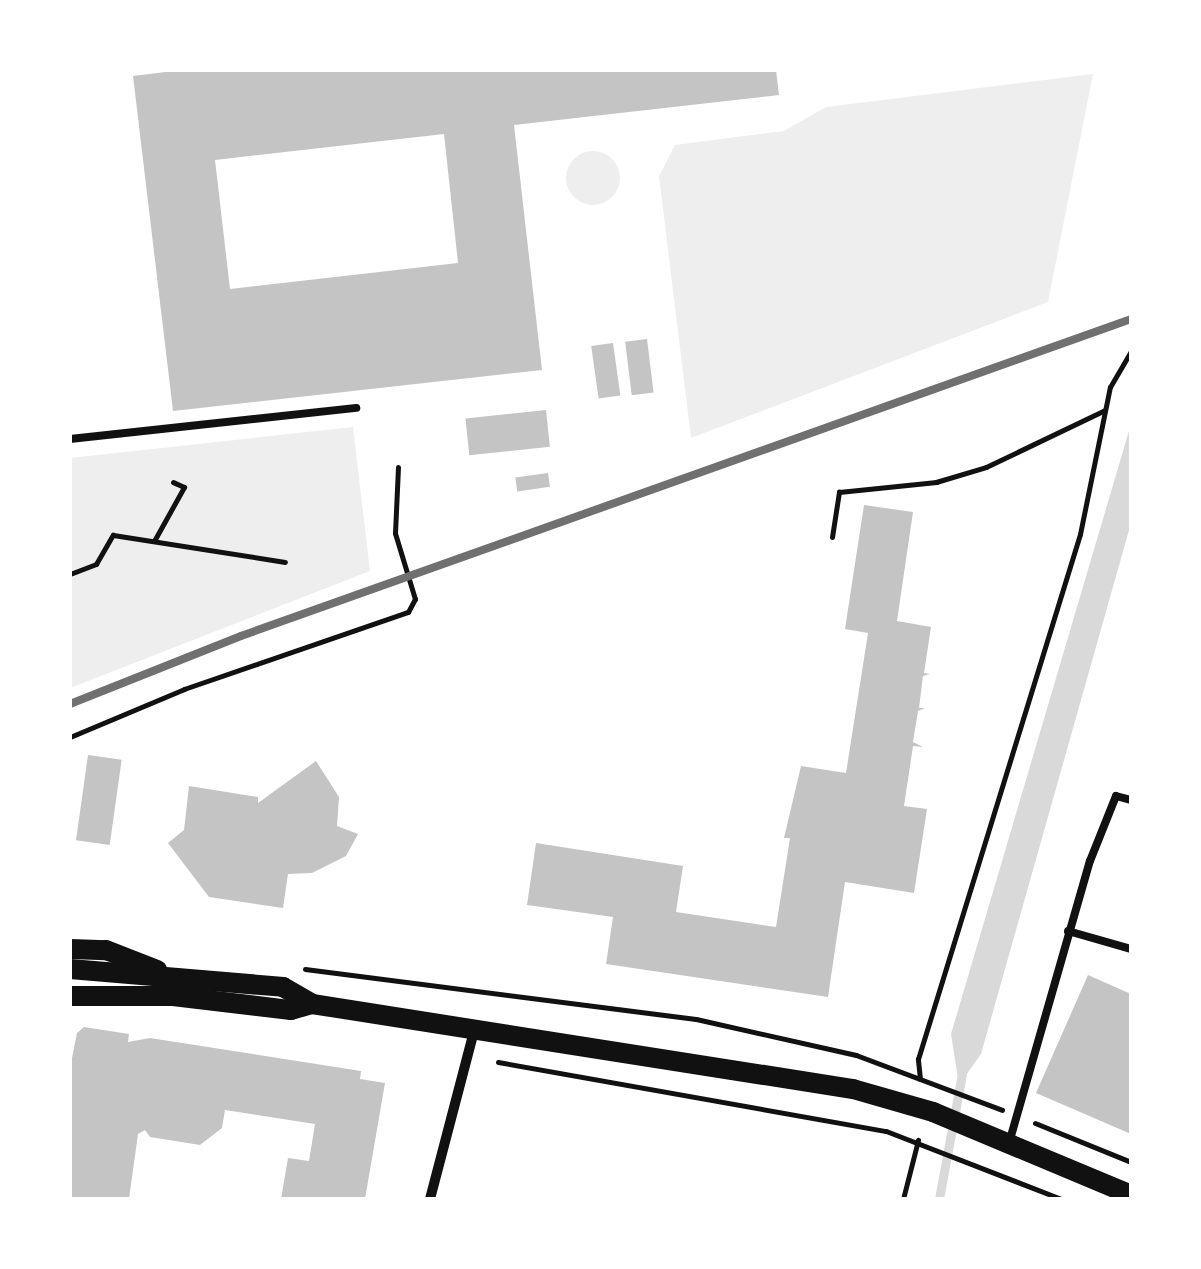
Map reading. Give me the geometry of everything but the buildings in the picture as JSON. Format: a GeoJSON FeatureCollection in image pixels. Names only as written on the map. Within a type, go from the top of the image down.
{"type":"FeatureCollection","features":[{"type":"Feature","properties":{"kind":"main road"},"geometry":{"type":"LineString","coordinates":[[70,950],[133,957],[163,973]]}},
{"type":"Feature","properties":{"kind":"main road"},"geometry":{"type":"LineString","coordinates":[[70,970],[163,973],[283,987],[312,1004],[476,1026],[853,1089],[927,1110],[1000,1138],[1107,1192],[1131,1195]]}},
{"type":"Feature","properties":{"kind":"main road"},"geometry":{"type":"LineString","coordinates":[[70,996],[174,996],[291,1010],[312,1004]]}},
{"type":"Feature","properties":{"kind":"street"},"geometry":{"type":"LineString","coordinates":[[430,1199],[476,1026]]}},
{"type":"Feature","properties":{"kind":"lane"},"geometry":{"type":"LineString","coordinates":[[70,439],[356,408]]}},
{"type":"Feature","properties":{"kind":"lane"},"geometry":{"type":"LineString","coordinates":[[1000,1138],[1017,1116],[1068,932],[1116,796],[1131,800]]}},
{"type":"Feature","properties":{"kind":"lane"},"geometry":{"type":"LineString","coordinates":[[1068,932],[1131,948]]}},
{"type":"Feature","properties":{"kind":"path"},"geometry":{"type":"LineString","coordinates":[[903,1199],[927,1110],[918,1059],[1080,534],[1110,387],[1131,351]]}},
{"type":"Feature","properties":{"kind":"path"},"geometry":{"type":"LineString","coordinates":[[832,537],[840,492],[936,482],[986,467],[1105,410]]}},
{"type":"Feature","properties":{"kind":"path"},"geometry":{"type":"LineString","coordinates":[[70,737],[184,689],[408,612],[415,599],[395,533],[398,467]]}},
{"type":"Feature","properties":{"kind":"path"},"geometry":{"type":"LineString","coordinates":[[154,541],[184,488],[173,482]]}},
{"type":"Feature","properties":{"kind":"path"},"geometry":{"type":"LineString","coordinates":[[70,574],[96,564],[113,535],[285,562]]}},
{"type":"Feature","properties":{"kind":"path"},"geometry":{"type":"LineString","coordinates":[[300,968],[696,1019],[920,1076],[1131,1162]]}},
{"type":"Feature","properties":{"kind":"path"},"geometry":{"type":"LineString","coordinates":[[467,1056],[722,1098],[918,1141],[1062,1199]]}},
{"type":"Feature","properties":{"kind":"shaded area"},"geometry":{"type":"Polygon","coordinates":[[[1093,74],[1048,302],[691,438],[659,176],[675,145],[784,131],[826,107],[1093,74]]]}},
{"type":"Feature","properties":{"kind":"shaded area"},"geometry":{"type":"Polygon","coordinates":[[[593,151],[612,159],[620,178],[612,197],[593,205],[574,197],[566,178],[574,159],[593,151]]]}},
{"type":"Feature","properties":{"kind":"shaded area"},"geometry":{"type":"Polygon","coordinates":[[[1131,424],[1131,523],[981,1054],[959,1085],[951,1034],[1131,424]]]}},
{"type":"Feature","properties":{"kind":"shaded area"},"geometry":{"type":"Polygon","coordinates":[[[353,427],[370,571],[70,688],[70,458],[353,427]]]}},
{"type":"Feature","properties":{"kind":"waterway"},"geometry":{"type":"LineString","coordinates":[[939,1199],[962,1074]]}},
{"type":"Feature","properties":{"kind":"railway"},"geometry":{"type":"LineString","coordinates":[[70,704],[241,636],[1131,319]]}}]}
